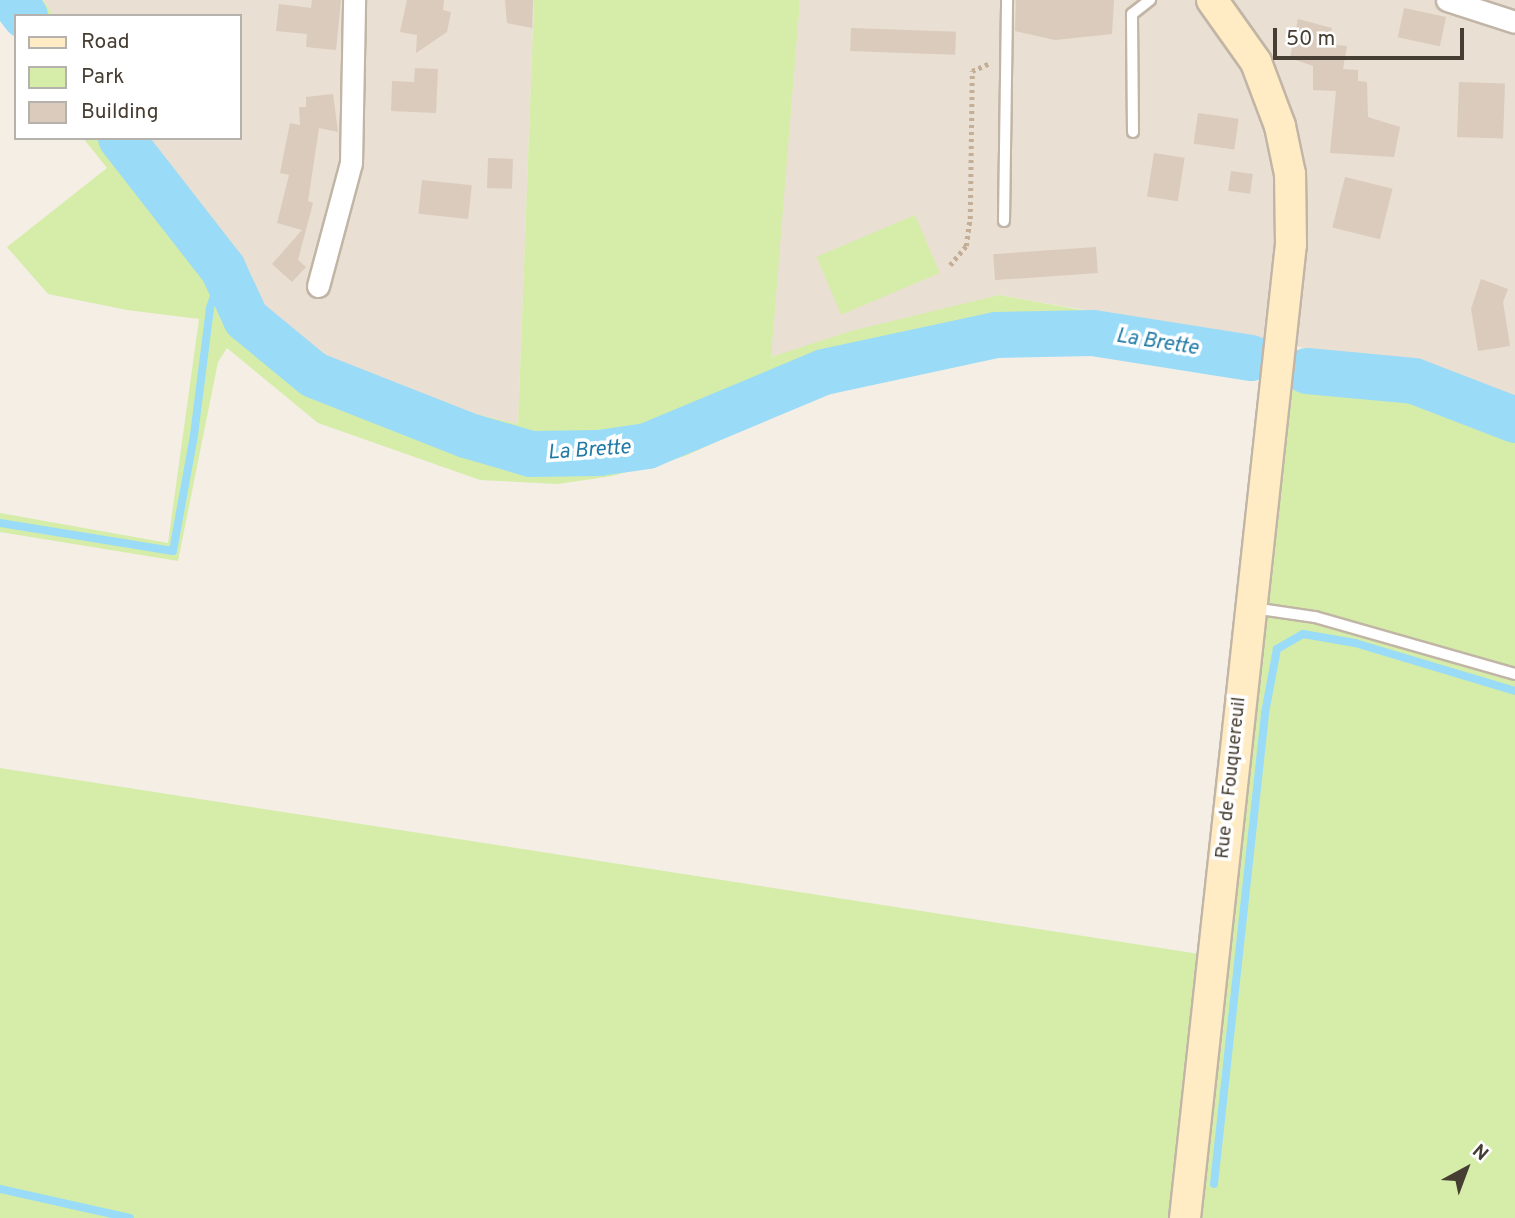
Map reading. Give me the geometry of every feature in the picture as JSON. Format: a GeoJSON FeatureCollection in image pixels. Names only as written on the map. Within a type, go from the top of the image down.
{"type":"FeatureCollection","features":[{"type":"Feature","properties":{"kind":"street"},"geometry":{"type":"LineString","coordinates":[[318,286],[351,163],[354,0]]}},
{"type":"Feature","properties":{"kind":"street","name":"Rue de Fouquereuil"},"geometry":{"type":"LineString","coordinates":[[1185,1218],[1290,244],[1290,174],[1280,125],[1256,62],[1212,0]]}},
{"type":"Feature","properties":{"kind":"street"},"geometry":{"type":"LineString","coordinates":[[1447,0],[1515,22]]}},
{"type":"Feature","properties":{"kind":"lane"},"geometry":{"type":"LineString","coordinates":[[1004,221],[1007,0]]}},
{"type":"Feature","properties":{"kind":"lane"},"geometry":{"type":"LineString","coordinates":[[1133,132],[1132,14],[1150,0]]}},
{"type":"Feature","properties":{"kind":"lane"},"geometry":{"type":"LineString","coordinates":[[1251,608],[1315,617],[1515,674]]}},
{"type":"Feature","properties":{"kind":"path"},"geometry":{"type":"LineString","coordinates":[[950,265],[965,246],[970,219],[972,71],[1006,56]]}},
{"type":"Feature","properties":{"kind":"shaded area"},"geometry":{"type":"Polygon","coordinates":[[[43,0],[534,0],[518,424],[449,408],[351,372],[297,343],[248,293],[135,140],[242,140],[242,14],[53,14],[43,0]]]}},
{"type":"Feature","properties":{"kind":"shaded area"},"geometry":{"type":"Polygon","coordinates":[[[800,0],[1515,0],[1515,401],[1396,364],[999,295],[770,357],[800,0]]]}},
{"type":"Feature","properties":{"kind":"green space"},"geometry":{"type":"Polygon","coordinates":[[[0,0],[43,0],[53,14],[14,14],[14,36],[0,17],[0,0]]]}},
{"type":"Feature","properties":{"kind":"green space"},"geometry":{"type":"Polygon","coordinates":[[[534,0],[800,0],[771,357],[851,331],[999,295],[1251,341],[1245,377],[1111,356],[1007,347],[838,387],[685,456],[612,476],[558,484],[480,480],[318,423],[227,348],[218,362],[178,561],[0,532],[0,513],[168,543],[199,319],[127,310],[48,294],[7,247],[107,168],[85,140],[135,140],[248,293],[297,343],[351,372],[449,408],[518,424],[534,0]]]}},
{"type":"Feature","properties":{"kind":"green space"},"geometry":{"type":"Polygon","coordinates":[[[915,215],[940,273],[841,315],[817,257],[915,215]]]}},
{"type":"Feature","properties":{"kind":"green space"},"geometry":{"type":"Polygon","coordinates":[[[1275,388],[1431,405],[1515,434],[1515,1218],[0,1218],[0,768],[1212,956],[1275,388]]]}},
{"type":"Feature","properties":{"kind":"building"},"geometry":{"type":"Polygon","coordinates":[[[312,0],[341,0],[336,50],[306,47],[307,34],[276,31],[279,4],[311,8],[312,0]]]}},
{"type":"Feature","properties":{"kind":"building"},"geometry":{"type":"Polygon","coordinates":[[[407,0],[444,0],[443,10],[451,12],[447,32],[416,53],[417,35],[400,32],[407,0]]]}},
{"type":"Feature","properties":{"kind":"building"},"geometry":{"type":"Polygon","coordinates":[[[505,0],[533,0],[532,28],[507,23],[505,0]]]}},
{"type":"Feature","properties":{"kind":"building"},"geometry":{"type":"Polygon","coordinates":[[[1016,0],[1114,0],[1112,34],[1055,40],[1015,31],[1016,0]]]}},
{"type":"Feature","properties":{"kind":"building"},"geometry":{"type":"Polygon","coordinates":[[[1404,8],[1446,17],[1440,46],[1398,37],[1404,8]]]}},
{"type":"Feature","properties":{"kind":"building"},"geometry":{"type":"Polygon","coordinates":[[[1298,19],[1332,28],[1328,44],[1347,46],[1343,69],[1358,70],[1358,81],[1367,82],[1368,117],[1400,127],[1394,157],[1330,153],[1336,91],[1313,90],[1313,66],[1290,58],[1298,19]]]}},
{"type":"Feature","properties":{"kind":"building"},"geometry":{"type":"Polygon","coordinates":[[[851,28],[956,32],[955,55],[850,51],[851,28]]]}},
{"type":"Feature","properties":{"kind":"building"},"geometry":{"type":"Polygon","coordinates":[[[415,68],[438,69],[436,113],[391,111],[392,81],[414,82],[415,68]]]}},
{"type":"Feature","properties":{"kind":"building"},"geometry":{"type":"Polygon","coordinates":[[[1459,82],[1505,84],[1503,139],[1457,137],[1459,82]]]}},
{"type":"Feature","properties":{"kind":"building"},"geometry":{"type":"Polygon","coordinates":[[[333,94],[338,132],[319,128],[308,201],[313,203],[298,260],[306,267],[292,282],[272,264],[302,230],[277,223],[289,175],[280,173],[290,123],[300,125],[299,107],[306,107],[306,97],[333,94]]]}},
{"type":"Feature","properties":{"kind":"building"},"geometry":{"type":"Polygon","coordinates":[[[1198,113],[1239,119],[1234,149],[1194,144],[1198,113]]]}},
{"type":"Feature","properties":{"kind":"building"},"geometry":{"type":"Polygon","coordinates":[[[1154,153],[1185,158],[1178,201],[1147,196],[1154,153]]]}},
{"type":"Feature","properties":{"kind":"building"},"geometry":{"type":"Polygon","coordinates":[[[488,158],[513,159],[512,189],[487,188],[488,158]]]}},
{"type":"Feature","properties":{"kind":"building"},"geometry":{"type":"Polygon","coordinates":[[[1231,171],[1253,174],[1250,194],[1228,191],[1231,171]]]}},
{"type":"Feature","properties":{"kind":"building"},"geometry":{"type":"Polygon","coordinates":[[[1345,177],[1393,189],[1380,239],[1332,227],[1345,177]]]}},
{"type":"Feature","properties":{"kind":"building"},"geometry":{"type":"Polygon","coordinates":[[[422,180],[472,185],[468,219],[418,214],[422,180]]]}},
{"type":"Feature","properties":{"kind":"building"},"geometry":{"type":"Polygon","coordinates":[[[1096,247],[1098,273],[995,280],[993,254],[1096,247]]]}},
{"type":"Feature","properties":{"kind":"building"},"geometry":{"type":"Polygon","coordinates":[[[1481,279],[1508,289],[1503,302],[1510,346],[1478,351],[1471,309],[1481,279]]]}},
{"type":"Feature","properties":{"kind":"waterway","name":"La Brette"},"geometry":{"type":"LineString","coordinates":[[13,0],[24,14]]}},
{"type":"Feature","properties":{"kind":"waterway","name":"La Brette"},"geometry":{"type":"LineString","coordinates":[[123,140],[223,269],[246,319],[314,375],[466,435],[531,454],[599,453],[647,446],[824,372],[996,335],[1093,333],[1251,358]]}},
{"type":"Feature","properties":{"kind":"waterway"},"geometry":{"type":"LineString","coordinates":[[0,523],[173,551],[194,435],[210,308],[223,269]]}},
{"type":"Feature","properties":{"kind":"waterway"},"geometry":{"type":"LineString","coordinates":[[1307,371],[1414,381],[1515,420]]}},
{"type":"Feature","properties":{"kind":"waterway"},"geometry":{"type":"LineString","coordinates":[[1214,1184],[1265,713],[1277,649],[1303,634],[1355,643],[1515,691]]}},
{"type":"Feature","properties":{"kind":"waterway"},"geometry":{"type":"LineString","coordinates":[[0,1189],[130,1218]]}}]}
